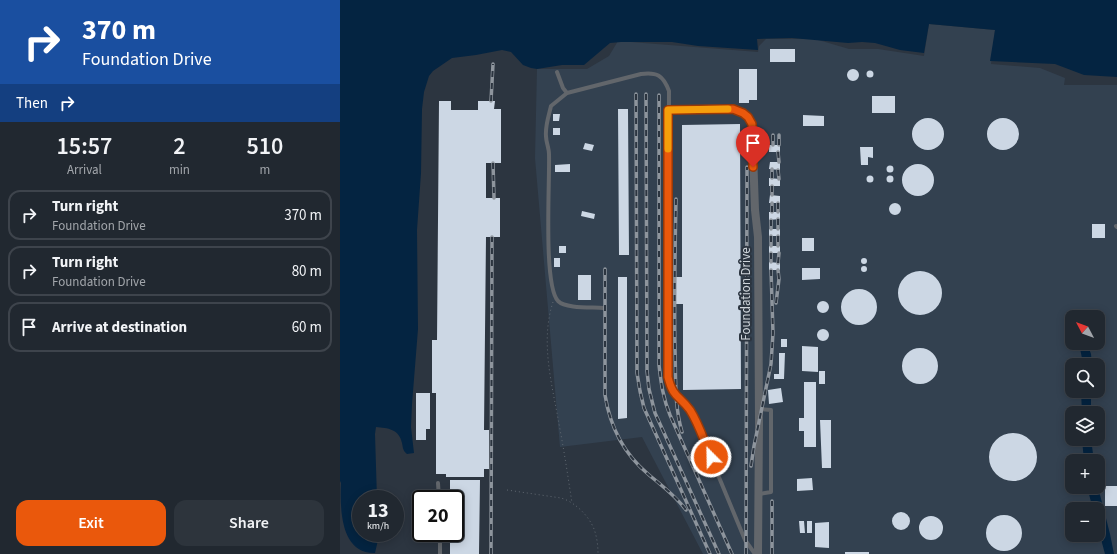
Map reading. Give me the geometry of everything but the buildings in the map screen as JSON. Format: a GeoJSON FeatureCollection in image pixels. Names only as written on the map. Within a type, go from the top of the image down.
{"type":"FeatureCollection","features":[{"type":"Feature","properties":{"kind":"street","name":"Foundation Drive"},"geometry":{"type":"LineString","coordinates":[[668,110],[733,109],[743,113],[748,117],[752,124],[755,210],[758,237],[759,494],[757,554]]}},
{"type":"Feature","properties":{"kind":"lane"},"geometry":{"type":"LineString","coordinates":[[557,72],[563,88],[567,93]]}},
{"type":"Feature","properties":{"kind":"lane"},"geometry":{"type":"LineString","coordinates":[[603,308],[566,306],[558,302],[553,292],[550,269],[548,179],[549,153],[546,135],[551,106],[567,93],[651,72],[657,74],[666,83],[668,91],[668,377],[674,394],[690,410],[745,540],[757,554]]}},
{"type":"Feature","properties":{"kind":"lane"},"geometry":{"type":"LineString","coordinates":[[759,408],[771,410],[771,492],[759,494]]}},
{"type":"Feature","properties":{"kind":"lane"},"geometry":{"type":"LineString","coordinates":[[438,483],[438,490]]}},
{"type":"Feature","properties":{"kind":"lane"},"geometry":{"type":"LineString","coordinates":[[440,542],[440,554]]}},
{"type":"Feature","properties":{"kind":"path"},"geometry":{"type":"LineString","coordinates":[[555,296],[550,310],[546,347],[572,503]]}},
{"type":"Feature","properties":{"kind":"path"},"geometry":{"type":"LineString","coordinates":[[507,490],[567,499],[582,511],[595,529],[598,554]]}},
{"type":"Feature","properties":{"kind":"shaded area"},"geometry":{"type":"Polygon","coordinates":[[[929,24],[995,30],[991,64],[1040,68],[1065,78],[1064,85],[1117,85],[1117,554],[703,554],[642,437],[560,447],[535,158],[537,69],[587,69],[609,56],[618,41],[758,52],[759,46],[766,39],[815,39],[849,49],[878,49],[924,56],[929,24]]]}},
{"type":"Feature","properties":{"kind":"water"},"geometry":{"type":"Polygon","coordinates":[[[340,0],[1117,0],[1117,77],[1084,75],[1055,64],[990,61],[995,30],[929,24],[924,53],[900,50],[875,43],[848,43],[792,38],[757,39],[758,50],[698,46],[672,42],[610,43],[584,65],[562,65],[537,69],[523,65],[511,52],[502,50],[452,58],[433,71],[429,76],[424,92],[422,109],[421,173],[417,230],[418,329],[411,427],[414,453],[406,453],[403,449],[401,438],[396,432],[389,429],[376,427],[377,490],[352,490],[352,542],[344,528],[340,481],[340,0]]]}},
{"type":"Feature","properties":{"kind":"water"},"geometry":{"type":"Polygon","coordinates":[[[1080,350],[1090,350],[1091,358],[1082,358],[1080,350]]]}},
{"type":"Feature","properties":{"kind":"water"},"geometry":{"type":"Polygon","coordinates":[[[1081,398],[1091,398],[1091,406],[1082,406],[1081,398]]]}},
{"type":"Feature","properties":{"kind":"water"},"geometry":{"type":"Polygon","coordinates":[[[1083,446],[1092,446],[1093,454],[1083,454],[1083,446]]]}},
{"type":"Feature","properties":{"kind":"water"},"geometry":{"type":"Polygon","coordinates":[[[1089,494],[1100,494],[1102,502],[1091,502],[1089,494]]]}},
{"type":"Feature","properties":{"kind":"water"},"geometry":{"type":"Polygon","coordinates":[[[1105,514],[1114,554],[1105,554],[1102,542],[1105,542],[1105,514]]]}},
{"type":"Feature","properties":{"kind":"water"},"geometry":{"type":"Polygon","coordinates":[[[352,542],[378,542],[375,553],[363,551],[352,542]]]}},
{"type":"Feature","properties":{"kind":"railway"},"geometry":{"type":"LineString","coordinates":[[491,101],[493,64]]}},
{"type":"Feature","properties":{"kind":"railway"},"geometry":{"type":"LineString","coordinates":[[636,94],[637,373],[644,408],[710,554]]}},
{"type":"Feature","properties":{"kind":"railway"},"geometry":{"type":"LineString","coordinates":[[646,94],[647,371],[649,389],[655,413],[719,554]]}},
{"type":"Feature","properties":{"kind":"railway"},"geometry":{"type":"LineString","coordinates":[[659,95],[659,365],[662,384],[670,415],[732,554]]}},
{"type":"Feature","properties":{"kind":"railway"},"geometry":{"type":"LineString","coordinates":[[773,135],[773,145]]}},
{"type":"Feature","properties":{"kind":"railway"},"geometry":{"type":"LineString","coordinates":[[779,135],[779,145]]}},
{"type":"Feature","properties":{"kind":"railway"},"geometry":{"type":"LineString","coordinates":[[778,152],[779,162]]}},
{"type":"Feature","properties":{"kind":"railway"},"geometry":{"type":"LineString","coordinates":[[493,163],[494,198]]}},
{"type":"Feature","properties":{"kind":"railway"},"geometry":{"type":"LineString","coordinates":[[746,554],[747,167]]}},
{"type":"Feature","properties":{"kind":"railway"},"geometry":{"type":"LineString","coordinates":[[772,169],[772,178]]}},
{"type":"Feature","properties":{"kind":"railway"},"geometry":{"type":"LineString","coordinates":[[778,170],[779,179]]}},
{"type":"Feature","properties":{"kind":"railway"},"geometry":{"type":"LineString","coordinates":[[772,186],[772,195]]}},
{"type":"Feature","properties":{"kind":"railway"},"geometry":{"type":"LineString","coordinates":[[676,199],[676,380],[679,422],[682,432]]}},
{"type":"Feature","properties":{"kind":"railway"},"geometry":{"type":"LineString","coordinates":[[772,203],[772,212]]}},
{"type":"Feature","properties":{"kind":"railway"},"geometry":{"type":"LineString","coordinates":[[778,203],[778,212]]}},
{"type":"Feature","properties":{"kind":"railway"},"geometry":{"type":"LineString","coordinates":[[778,219],[778,229]]}},
{"type":"Feature","properties":{"kind":"railway"},"geometry":{"type":"LineString","coordinates":[[771,220],[771,229]]}},
{"type":"Feature","properties":{"kind":"railway"},"geometry":{"type":"LineString","coordinates":[[771,236],[771,246]]}},
{"type":"Feature","properties":{"kind":"railway"},"geometry":{"type":"LineString","coordinates":[[778,236],[778,246]]}},
{"type":"Feature","properties":{"kind":"railway"},"geometry":{"type":"LineString","coordinates":[[491,554],[492,237]]}},
{"type":"Feature","properties":{"kind":"railway"},"geometry":{"type":"LineString","coordinates":[[771,253],[771,262]]}},
{"type":"Feature","properties":{"kind":"railway"},"geometry":{"type":"LineString","coordinates":[[778,263],[779,253]]}},
{"type":"Feature","properties":{"kind":"railway"},"geometry":{"type":"LineString","coordinates":[[605,269],[605,395],[610,418],[619,439],[632,458],[686,510]]}},
{"type":"Feature","properties":{"kind":"railway"},"geometry":{"type":"LineString","coordinates":[[751,466],[771,364],[773,333],[771,270]]}},
{"type":"Feature","properties":{"kind":"railway"},"geometry":{"type":"LineString","coordinates":[[776,303],[779,279],[778,270]]}},
{"type":"Feature","properties":{"kind":"railway"},"geometry":{"type":"LineString","coordinates":[[772,501],[772,554]]}},
{"type":"Feature","properties":{"kind":"slow traffic"},"geometry":{"type":"LineString","coordinates":[[668,149],[668,110],[728,109]]}},
{"type":"Feature","properties":{"kind":"route"},"geometry":{"type":"LineString","coordinates":[[711,457],[690,410],[674,394],[668,377],[668,110],[733,109],[743,113],[748,117],[752,124],[753,167]]}}]}
